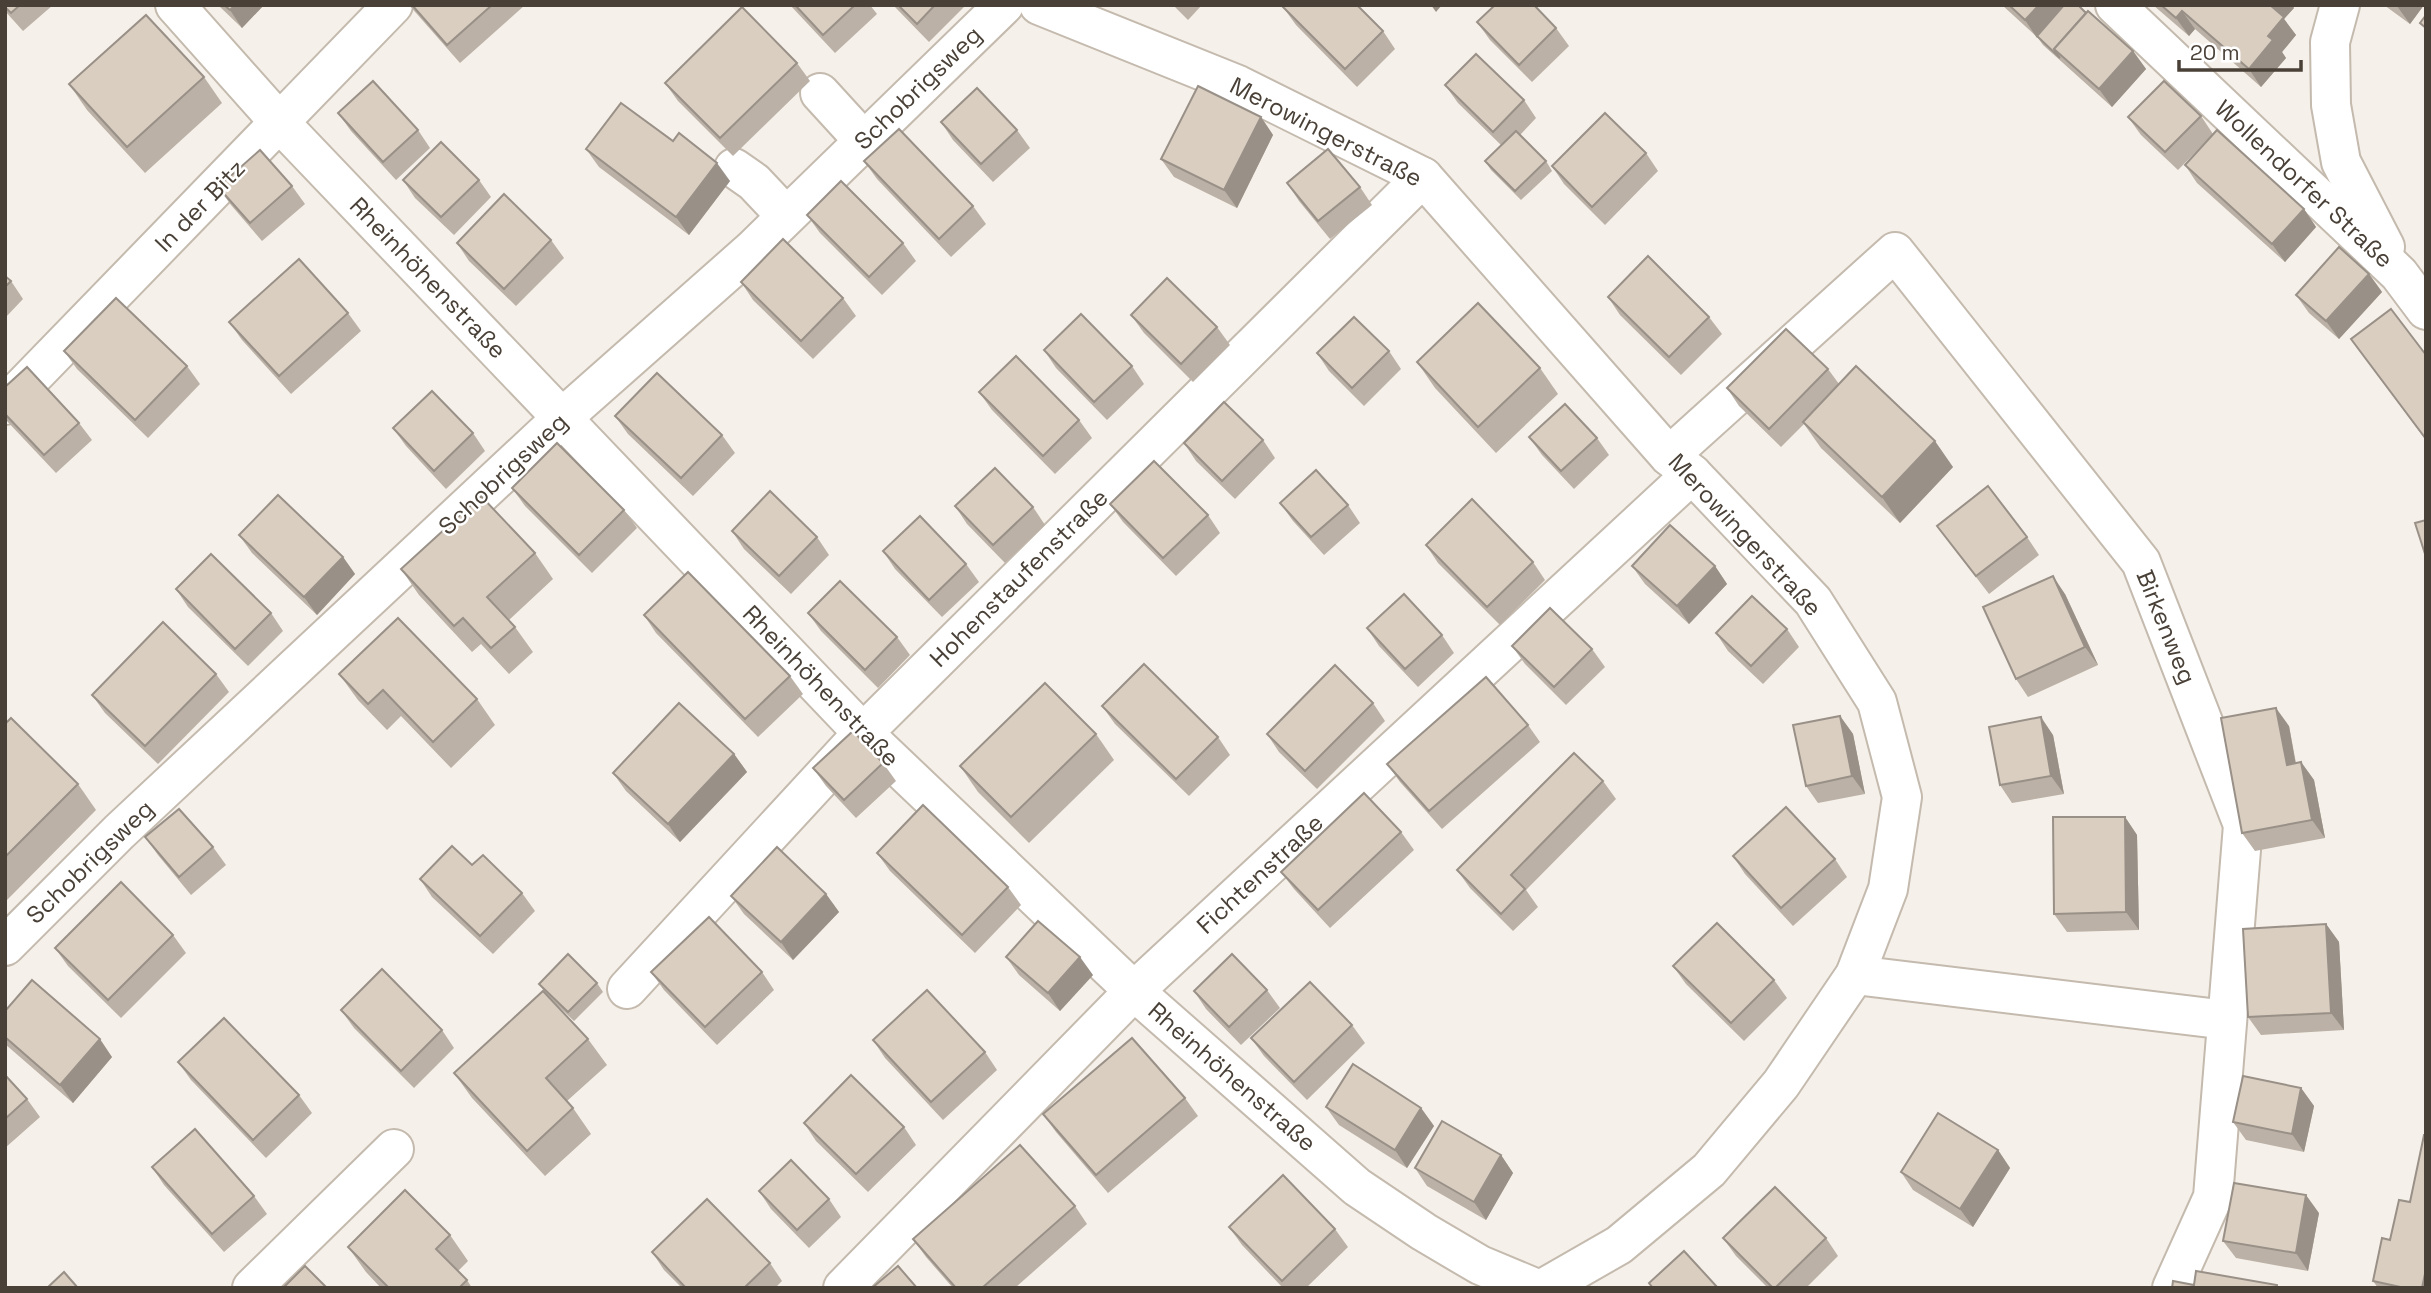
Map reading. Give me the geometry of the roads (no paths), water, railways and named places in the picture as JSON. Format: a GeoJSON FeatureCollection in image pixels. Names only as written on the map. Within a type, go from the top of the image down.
{"type":"FeatureCollection","features":[{"type":"Feature","properties":{"kind":"street","name":"Rheinhöhenstraße"},"geometry":{"type":"LineString","coordinates":[[175,5],[280,123],[863,733],[1134,991],[1357,1187],[1424,1232],[1480,1265],[1535,1288]]}},
{"type":"Feature","properties":{"kind":"street","name":"In der Bitz"},"geometry":{"type":"LineString","coordinates":[[5,405],[393,5]]}},
{"type":"Feature","properties":{"kind":"street","name":"Schobrigsweg"},"geometry":{"type":"LineString","coordinates":[[5,946],[119,832],[562,418],[752,250],[1004,5]]}},
{"type":"Feature","properties":{"kind":"street","name":"Merowingerstraße"},"geometry":{"type":"LineString","coordinates":[[1039,5],[1238,85],[1423,177],[1680,465],[1813,601],[1877,702],[1902,797],[1888,889],[1855,975],[1781,1084],[1709,1170],[1619,1245],[1545,1288]]}},
{"type":"Feature","properties":{"kind":"street","name":"Wollendorfer Straße"},"geometry":{"type":"LineString","coordinates":[[2115,5],[2399,274],[2426,310]]}},
{"type":"Feature","properties":{"kind":"street"},"geometry":{"type":"LineString","coordinates":[[2340,5],[2330,42],[2330,105],[2340,162],[2399,274]]}},
{"type":"Feature","properties":{"kind":"street"},"geometry":{"type":"LineString","coordinates":[[820,93],[863,141]]}},
{"type":"Feature","properties":{"kind":"street"},"geometry":{"type":"LineString","coordinates":[[734,168],[754,182],[786,216]]}},
{"type":"Feature","properties":{"kind":"street","name":"Hohenstaufenstraße"},"geometry":{"type":"LineString","coordinates":[[627,989],[863,733],[1423,177]]}},
{"type":"Feature","properties":{"kind":"street","name":"Birkenweg"},"geometry":{"type":"LineString","coordinates":[[1680,465],[1895,252],[2141,562],[2243,825],[2213,1196],[2172,1288]]}},
{"type":"Feature","properties":{"kind":"street","name":"Fichtenstraße"},"geometry":{"type":"LineString","coordinates":[[843,1288],[1134,991],[1680,465]]}},
{"type":"Feature","properties":{"kind":"street"},"geometry":{"type":"LineString","coordinates":[[1855,975],[2227,1020]]}},
{"type":"Feature","properties":{"kind":"street"},"geometry":{"type":"LineString","coordinates":[[252,1288],[394,1149]]}}]}
